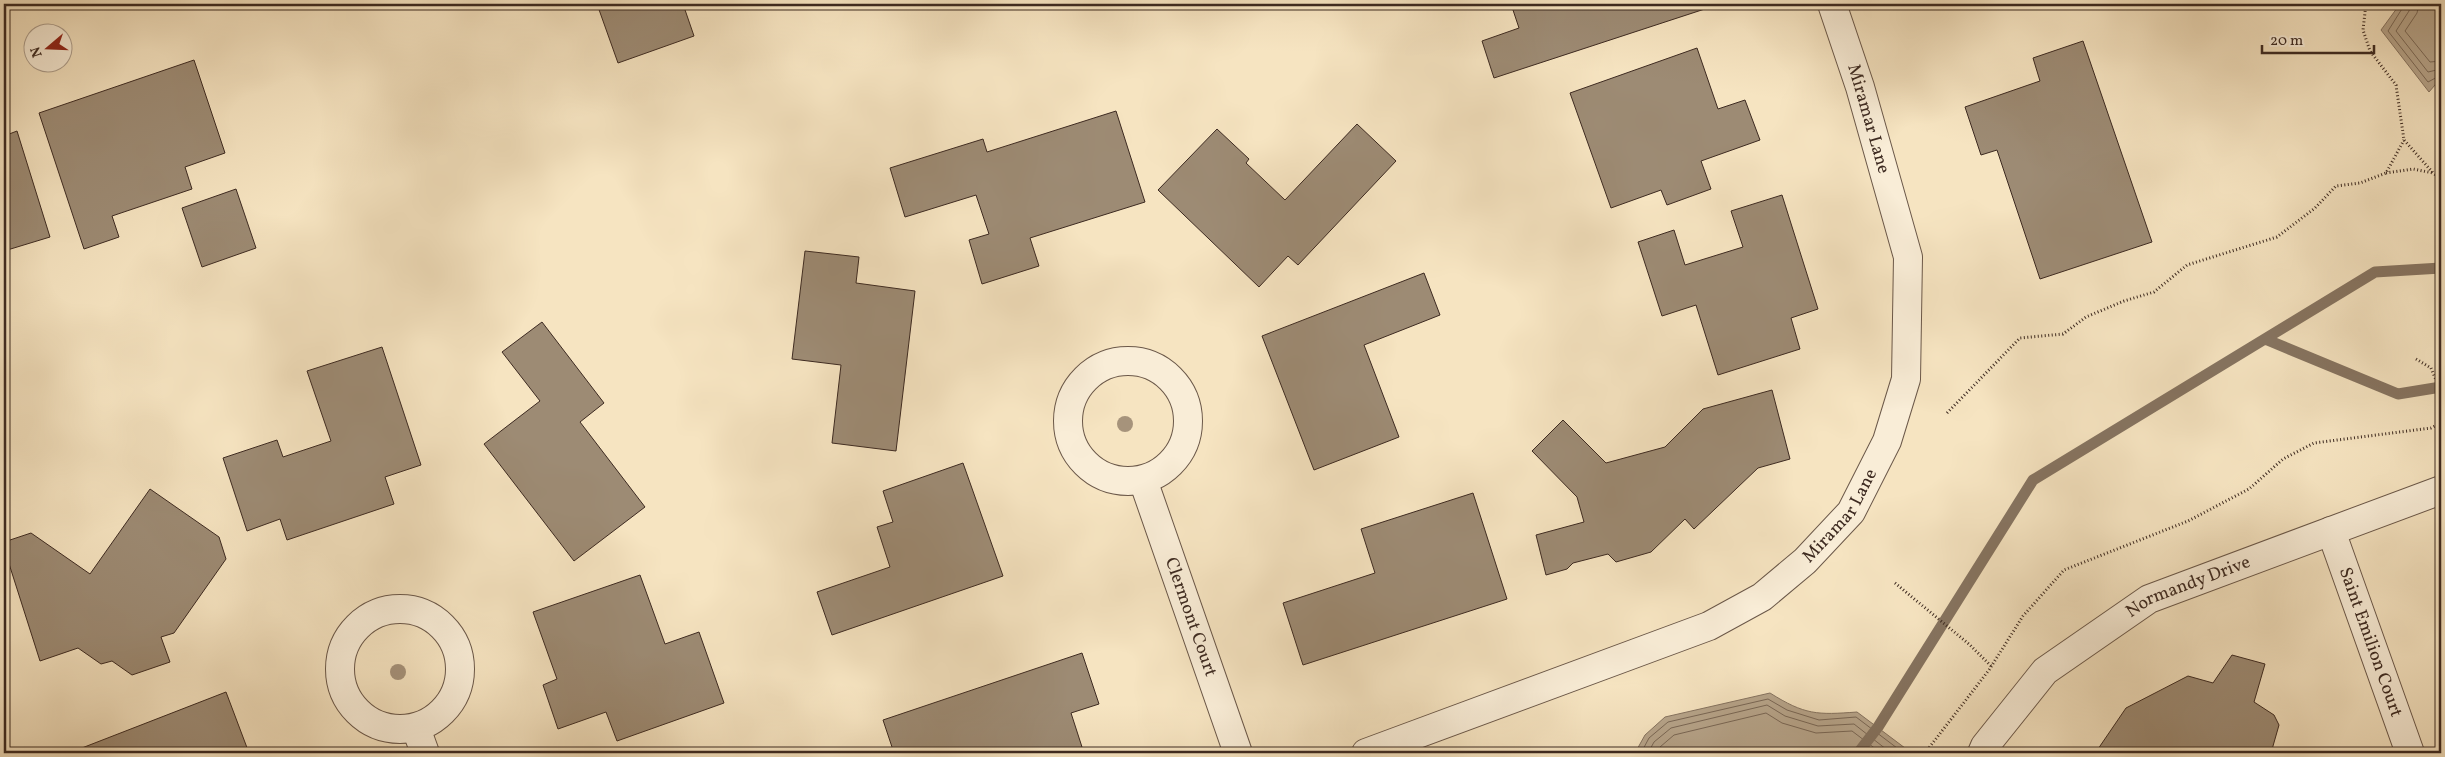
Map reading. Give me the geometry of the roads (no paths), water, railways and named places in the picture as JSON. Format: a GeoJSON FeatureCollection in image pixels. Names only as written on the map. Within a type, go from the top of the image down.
{"type":"FeatureCollection","features":[{"type":"Feature","properties":{"kind":"street","name":"Miramar Lane"},"geometry":{"type":"LineString","coordinates":[[1366,753],[1709,626],[1762,597],[1804,562],[1850,512],[1887,441],[1906,379],[1908,257],[1860,87],[1832,4]]}},
{"type":"Feature","properties":{"kind":"street"},"geometry":{"type":"LineString","coordinates":[[1123,360],[1145,363],[1165,373],[1180,390],[1187,411],[1187,433],[1178,454],[1163,470],[1143,480],[1121,481],[1099,475],[1082,461],[1071,441],[1067,420],[1072,398],[1084,379],[1102,366],[1123,360]]}},
{"type":"Feature","properties":{"kind":"street","name":"Clermont Court"},"geometry":{"type":"LineString","coordinates":[[1143,480],[1238,753]]}},
{"type":"Feature","properties":{"kind":"street","name":"Normandy Drive"},"geometry":{"type":"LineString","coordinates":[[1982,753],[1985,746],[2045,671],[2149,599],[2441,490]]}},
{"type":"Feature","properties":{"kind":"street","name":"Saint Emilion Court"},"geometry":{"type":"LineString","coordinates":[[2331,531],[2410,753]]}},
{"type":"Feature","properties":{"kind":"street"},"geometry":{"type":"LineString","coordinates":[[396,608],[418,611],[437,621],[452,638],[460,659],[459,682],[451,702],[436,718],[416,728],[394,729],[372,723],[355,709],[343,690],[340,667],[344,646],[356,627],[374,614],[396,608]]}},
{"type":"Feature","properties":{"kind":"street"},"geometry":{"type":"LineString","coordinates":[[416,728],[425,753]]}},
{"type":"Feature","properties":{"kind":"water"},"geometry":{"type":"Polygon","coordinates":[[[2400,4],[2441,4],[2441,78],[2429,92],[2381,30],[2400,4]]]}},
{"type":"Feature","properties":{"kind":"water"},"geometry":{"type":"Polygon","coordinates":[[[1770,693],[1793,706],[1812,712],[1857,712],[1905,748],[1901,753],[1635,753],[1645,735],[1665,717],[1770,693]]]}},
{"type":"Feature","properties":{"kind":"waterway"},"geometry":{"type":"LineString","coordinates":[[1858,753],[1878,727],[2033,480],[2375,272],[2441,268]]}},
{"type":"Feature","properties":{"kind":"waterway"},"geometry":{"type":"LineString","coordinates":[[2265,339],[2398,394],[2441,387]]}}]}
